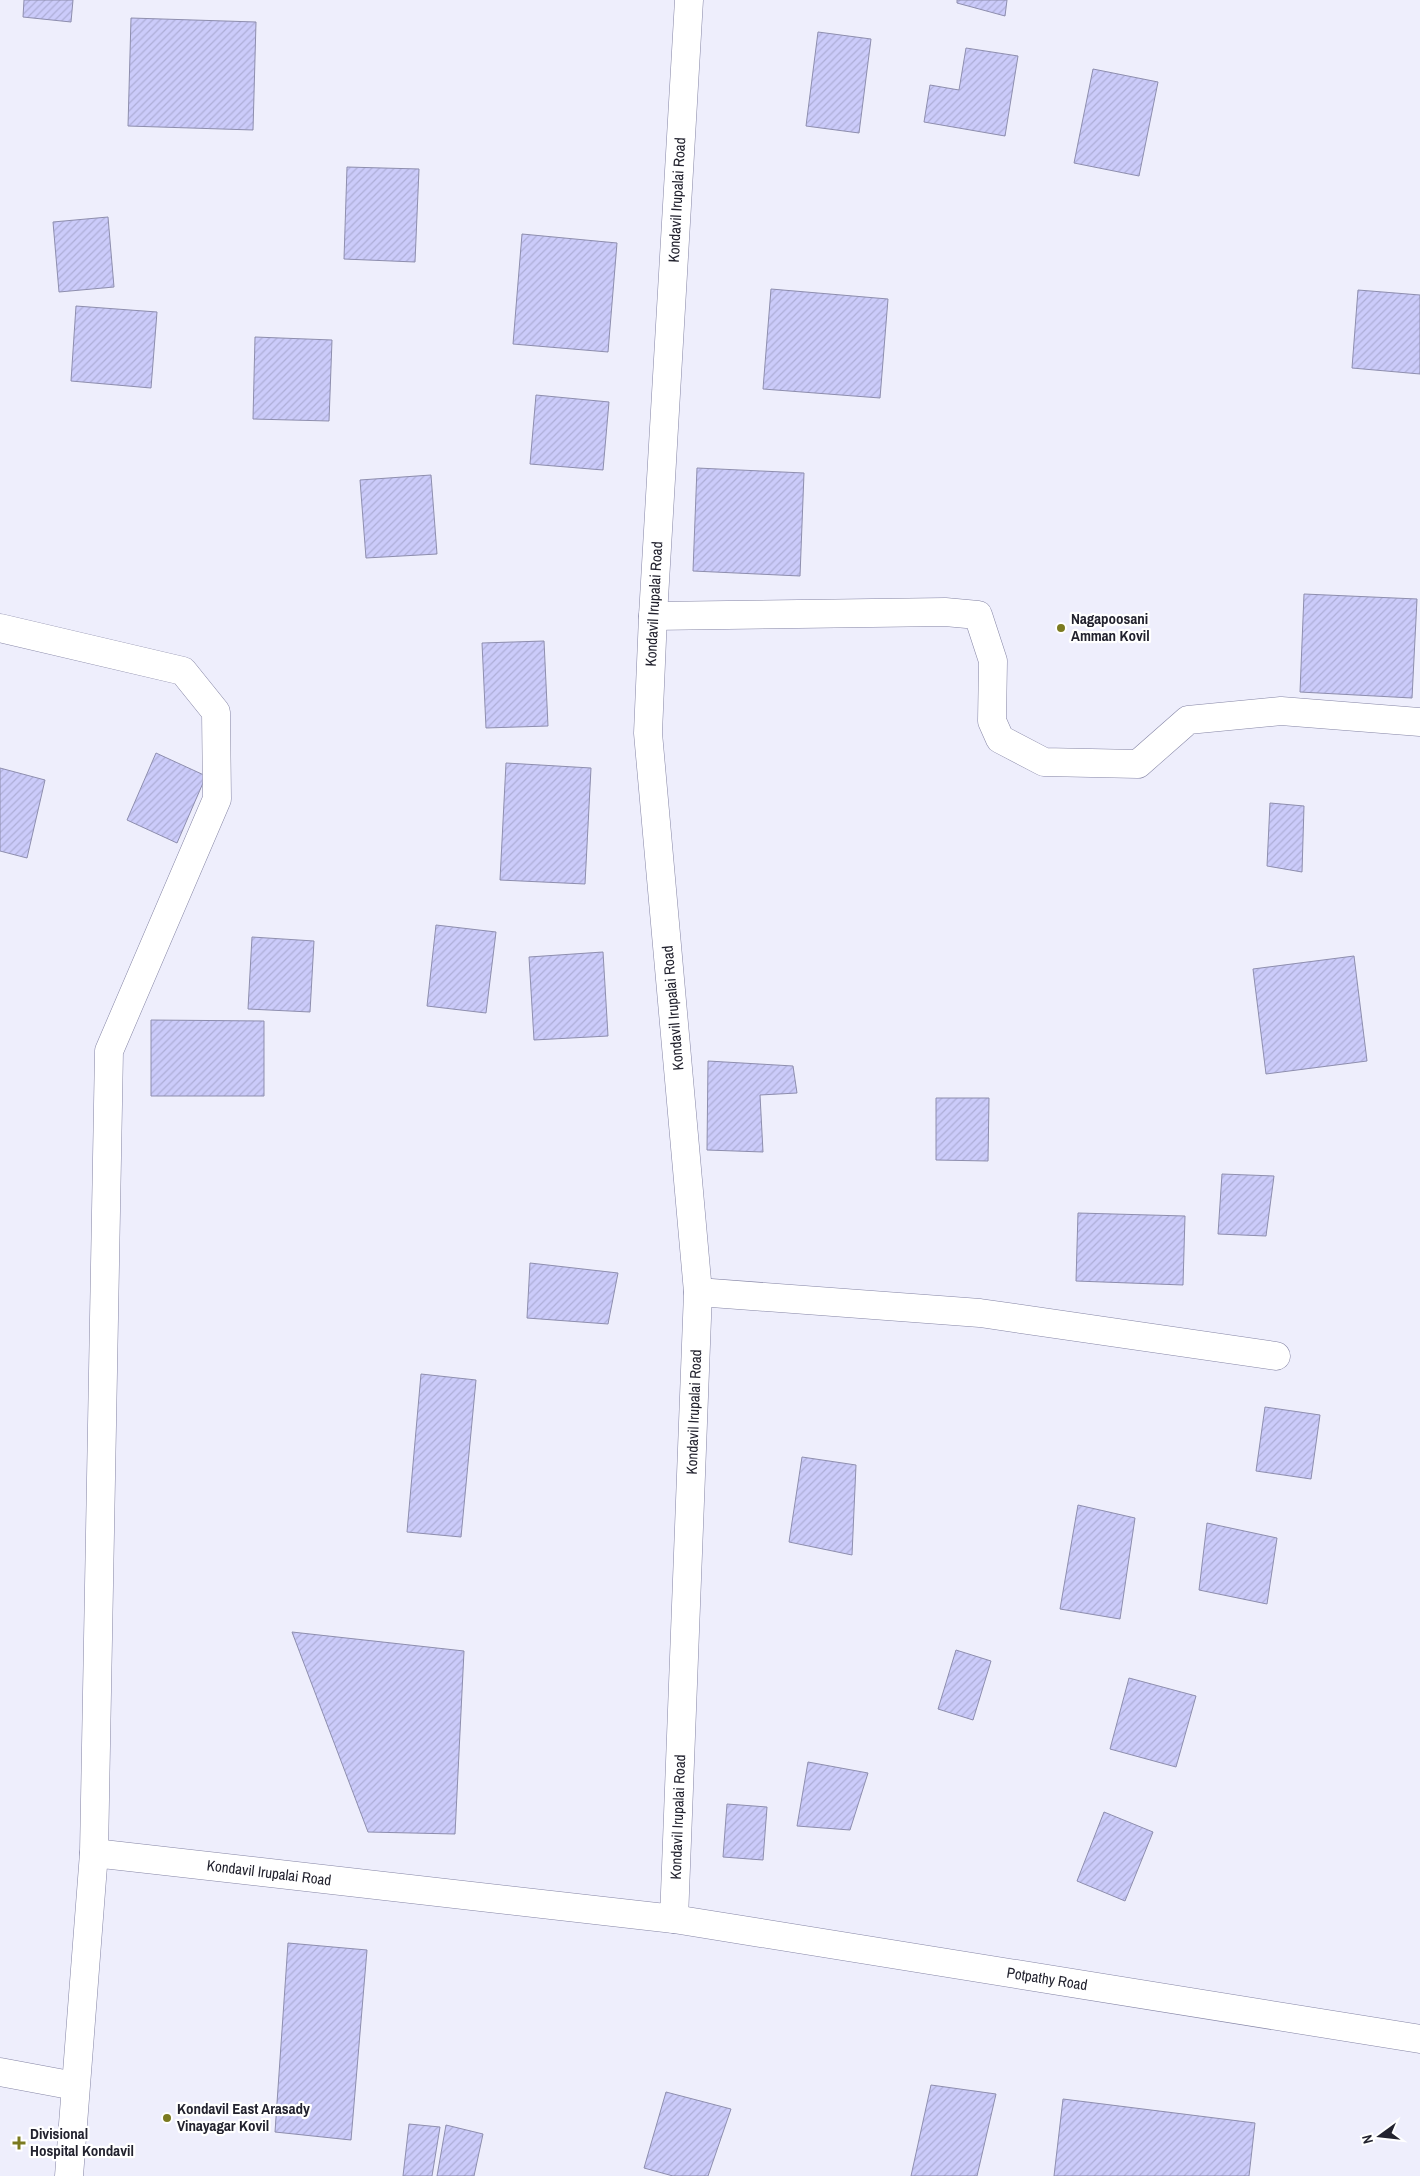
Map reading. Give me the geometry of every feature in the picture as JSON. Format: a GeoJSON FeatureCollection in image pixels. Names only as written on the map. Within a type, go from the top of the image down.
{"type":"FeatureCollection","features":[{"type":"Feature","properties":{"kind":"street","name":"Kondavil Irupalai Road"},"geometry":{"type":"LineString","coordinates":[[94,1853],[674,1919],[698,1292],[648,733],[653,616],[689,0]]}},
{"type":"Feature","properties":{"kind":"street"},"geometry":{"type":"LineString","coordinates":[[653,616],[945,612],[978,615],[992,662],[992,721],[1000,739],[1044,762],[1138,764],[1188,720],[1197,719],[1281,711],[1420,722]]}},
{"type":"Feature","properties":{"kind":"street"},"geometry":{"type":"LineString","coordinates":[[0,628],[183,671],[216,712],[217,799],[109,1051],[94,1853],[69,2176]]}},
{"type":"Feature","properties":{"kind":"street"},"geometry":{"type":"LineString","coordinates":[[698,1292],[980,1313],[1276,1356]]}},
{"type":"Feature","properties":{"kind":"street","name":"Potpathy Road"},"geometry":{"type":"LineString","coordinates":[[674,1919],[1420,2039]]}},
{"type":"Feature","properties":{"kind":"street"},"geometry":{"type":"LineString","coordinates":[[0,2072],[76,2086]]}},
{"type":"Feature","properties":{"kind":"building"},"geometry":{"type":"Polygon","coordinates":[[[24,0],[73,0],[71,22],[23,17],[24,0]]]}},
{"type":"Feature","properties":{"kind":"building"},"geometry":{"type":"Polygon","coordinates":[[[957,0],[1007,0],[1005,16],[957,3],[957,0]]]}},
{"type":"Feature","properties":{"kind":"building"},"geometry":{"type":"Polygon","coordinates":[[[131,18],[256,22],[253,130],[128,126],[131,18]]]}},
{"type":"Feature","properties":{"kind":"building"},"geometry":{"type":"Polygon","coordinates":[[[818,32],[871,39],[859,133],[806,126],[818,32]]]}},
{"type":"Feature","properties":{"kind":"building"},"geometry":{"type":"Polygon","coordinates":[[[966,48],[1018,56],[1005,136],[924,122],[930,85],[959,90],[966,48]]]}},
{"type":"Feature","properties":{"kind":"building"},"geometry":{"type":"Polygon","coordinates":[[[1093,69],[1158,82],[1139,176],[1074,163],[1093,69]]]}},
{"type":"Feature","properties":{"kind":"building"},"geometry":{"type":"Polygon","coordinates":[[[347,167],[419,169],[415,262],[344,259],[347,167]]]}},
{"type":"Feature","properties":{"kind":"building"},"geometry":{"type":"Polygon","coordinates":[[[108,217],[114,287],[59,292],[53,222],[108,217]]]}},
{"type":"Feature","properties":{"kind":"building"},"geometry":{"type":"Polygon","coordinates":[[[522,234],[617,243],[608,352],[513,344],[522,234]]]}},
{"type":"Feature","properties":{"kind":"building"},"geometry":{"type":"Polygon","coordinates":[[[771,289],[888,299],[880,398],[763,389],[771,289]]]}},
{"type":"Feature","properties":{"kind":"building"},"geometry":{"type":"Polygon","coordinates":[[[1358,290],[1420,295],[1420,374],[1352,368],[1358,290]]]}},
{"type":"Feature","properties":{"kind":"building"},"geometry":{"type":"Polygon","coordinates":[[[76,306],[157,312],[151,388],[71,381],[76,306]]]}},
{"type":"Feature","properties":{"kind":"building"},"geometry":{"type":"Polygon","coordinates":[[[255,337],[332,340],[329,421],[253,419],[255,337]]]}},
{"type":"Feature","properties":{"kind":"building"},"geometry":{"type":"Polygon","coordinates":[[[536,395],[609,402],[603,470],[530,464],[536,395]]]}},
{"type":"Feature","properties":{"kind":"building"},"geometry":{"type":"Polygon","coordinates":[[[697,468],[804,473],[800,576],[693,571],[697,468]]]}},
{"type":"Feature","properties":{"kind":"building"},"geometry":{"type":"Polygon","coordinates":[[[431,475],[437,554],[366,558],[360,480],[431,475]]]}},
{"type":"Feature","properties":{"kind":"building"},"geometry":{"type":"Polygon","coordinates":[[[1304,594],[1417,599],[1412,698],[1300,692],[1304,594]]]}},
{"type":"Feature","properties":{"kind":"building"},"geometry":{"type":"Polygon","coordinates":[[[544,641],[548,726],[486,728],[482,643],[544,641]]]}},
{"type":"Feature","properties":{"kind":"building"},"geometry":{"type":"Polygon","coordinates":[[[156,753],[206,776],[177,843],[127,820],[156,753]]]}},
{"type":"Feature","properties":{"kind":"building"},"geometry":{"type":"Polygon","coordinates":[[[506,763],[591,768],[585,884],[500,880],[506,763]]]}},
{"type":"Feature","properties":{"kind":"building"},"geometry":{"type":"Polygon","coordinates":[[[0,768],[45,780],[27,858],[0,851],[0,768]]]}},
{"type":"Feature","properties":{"kind":"building"},"geometry":{"type":"Polygon","coordinates":[[[1270,803],[1304,806],[1302,872],[1267,866],[1270,803]]]}},
{"type":"Feature","properties":{"kind":"building"},"geometry":{"type":"Polygon","coordinates":[[[436,925],[496,932],[486,1013],[427,1006],[436,925]]]}},
{"type":"Feature","properties":{"kind":"building"},"geometry":{"type":"Polygon","coordinates":[[[252,937],[314,941],[310,1012],[248,1009],[252,937]]]}},
{"type":"Feature","properties":{"kind":"building"},"geometry":{"type":"Polygon","coordinates":[[[603,952],[608,1036],[534,1040],[529,957],[603,952]]]}},
{"type":"Feature","properties":{"kind":"building"},"geometry":{"type":"Polygon","coordinates":[[[1354,956],[1367,1061],[1266,1074],[1253,969],[1354,956]]]}},
{"type":"Feature","properties":{"kind":"building"},"geometry":{"type":"Polygon","coordinates":[[[151,1020],[264,1021],[264,1096],[151,1096],[151,1020]]]}},
{"type":"Feature","properties":{"kind":"building"},"geometry":{"type":"Polygon","coordinates":[[[708,1061],[793,1066],[797,1093],[760,1095],[763,1152],[707,1150],[708,1061]]]}},
{"type":"Feature","properties":{"kind":"building"},"geometry":{"type":"Polygon","coordinates":[[[936,1098],[989,1098],[988,1161],[936,1160],[936,1098]]]}},
{"type":"Feature","properties":{"kind":"building"},"geometry":{"type":"Polygon","coordinates":[[[1222,1174],[1274,1176],[1266,1236],[1218,1234],[1222,1174]]]}},
{"type":"Feature","properties":{"kind":"building"},"geometry":{"type":"Polygon","coordinates":[[[1078,1213],[1185,1216],[1183,1285],[1076,1281],[1078,1213]]]}},
{"type":"Feature","properties":{"kind":"building"},"geometry":{"type":"Polygon","coordinates":[[[530,1263],[618,1273],[608,1324],[527,1318],[530,1263]]]}},
{"type":"Feature","properties":{"kind":"building"},"geometry":{"type":"Polygon","coordinates":[[[421,1374],[476,1380],[461,1537],[407,1532],[421,1374]]]}},
{"type":"Feature","properties":{"kind":"building"},"geometry":{"type":"Polygon","coordinates":[[[1265,1407],[1320,1415],[1311,1479],[1256,1471],[1265,1407]]]}},
{"type":"Feature","properties":{"kind":"building"},"geometry":{"type":"Polygon","coordinates":[[[802,1457],[856,1465],[852,1555],[789,1542],[802,1457]]]}},
{"type":"Feature","properties":{"kind":"building"},"geometry":{"type":"Polygon","coordinates":[[[1078,1505],[1135,1518],[1120,1619],[1060,1609],[1078,1505]]]}},
{"type":"Feature","properties":{"kind":"building"},"geometry":{"type":"Polygon","coordinates":[[[1207,1523],[1277,1538],[1267,1604],[1199,1590],[1207,1523]]]}},
{"type":"Feature","properties":{"kind":"building"},"geometry":{"type":"Polygon","coordinates":[[[292,1632],[464,1651],[455,1834],[368,1832],[292,1632]]]}},
{"type":"Feature","properties":{"kind":"building"},"geometry":{"type":"Polygon","coordinates":[[[956,1650],[991,1661],[973,1720],[938,1709],[956,1650]]]}},
{"type":"Feature","properties":{"kind":"building"},"geometry":{"type":"Polygon","coordinates":[[[1129,1678],[1196,1696],[1176,1767],[1110,1749],[1129,1678]]]}},
{"type":"Feature","properties":{"kind":"building"},"geometry":{"type":"Polygon","coordinates":[[[808,1762],[868,1773],[850,1830],[797,1826],[808,1762]]]}},
{"type":"Feature","properties":{"kind":"building"},"geometry":{"type":"Polygon","coordinates":[[[727,1804],[767,1807],[763,1860],[723,1857],[727,1804]]]}},
{"type":"Feature","properties":{"kind":"building"},"geometry":{"type":"Polygon","coordinates":[[[1104,1812],[1153,1832],[1125,1901],[1077,1881],[1104,1812]]]}},
{"type":"Feature","properties":{"kind":"building"},"geometry":{"type":"Polygon","coordinates":[[[288,1943],[367,1950],[351,2140],[275,2132],[288,1943]]]}},
{"type":"Feature","properties":{"kind":"building"},"geometry":{"type":"Polygon","coordinates":[[[931,2085],[996,2094],[977,2176],[911,2176],[931,2085]]]}},
{"type":"Feature","properties":{"kind":"building"},"geometry":{"type":"Polygon","coordinates":[[[666,2092],[731,2109],[708,2176],[673,2176],[644,2168],[666,2092]]]}},
{"type":"Feature","properties":{"kind":"building"},"geometry":{"type":"Polygon","coordinates":[[[1063,2099],[1255,2123],[1249,2176],[1054,2176],[1063,2099]]]}},
{"type":"Feature","properties":{"kind":"building"},"geometry":{"type":"Polygon","coordinates":[[[409,2124],[440,2127],[432,2176],[403,2176],[409,2124]]]}},
{"type":"Feature","properties":{"kind":"building"},"geometry":{"type":"Polygon","coordinates":[[[446,2125],[483,2134],[474,2176],[437,2176],[446,2125]]]}},
{"type":"Feature","properties":{"kind":"place","name":"Nagapoosani Amman Kovil"},"geometry":{"type":"Point","coordinates":[1061,628]}},
{"type":"Feature","properties":{"kind":"place","name":"Kondavil East Arasady Vinayagar Kovil"},"geometry":{"type":"Point","coordinates":[167,2118]}},
{"type":"Feature","properties":{"kind":"place","name":"Divisional Hospital Kondavil"},"geometry":{"type":"Point","coordinates":[19,2143]}}]}
